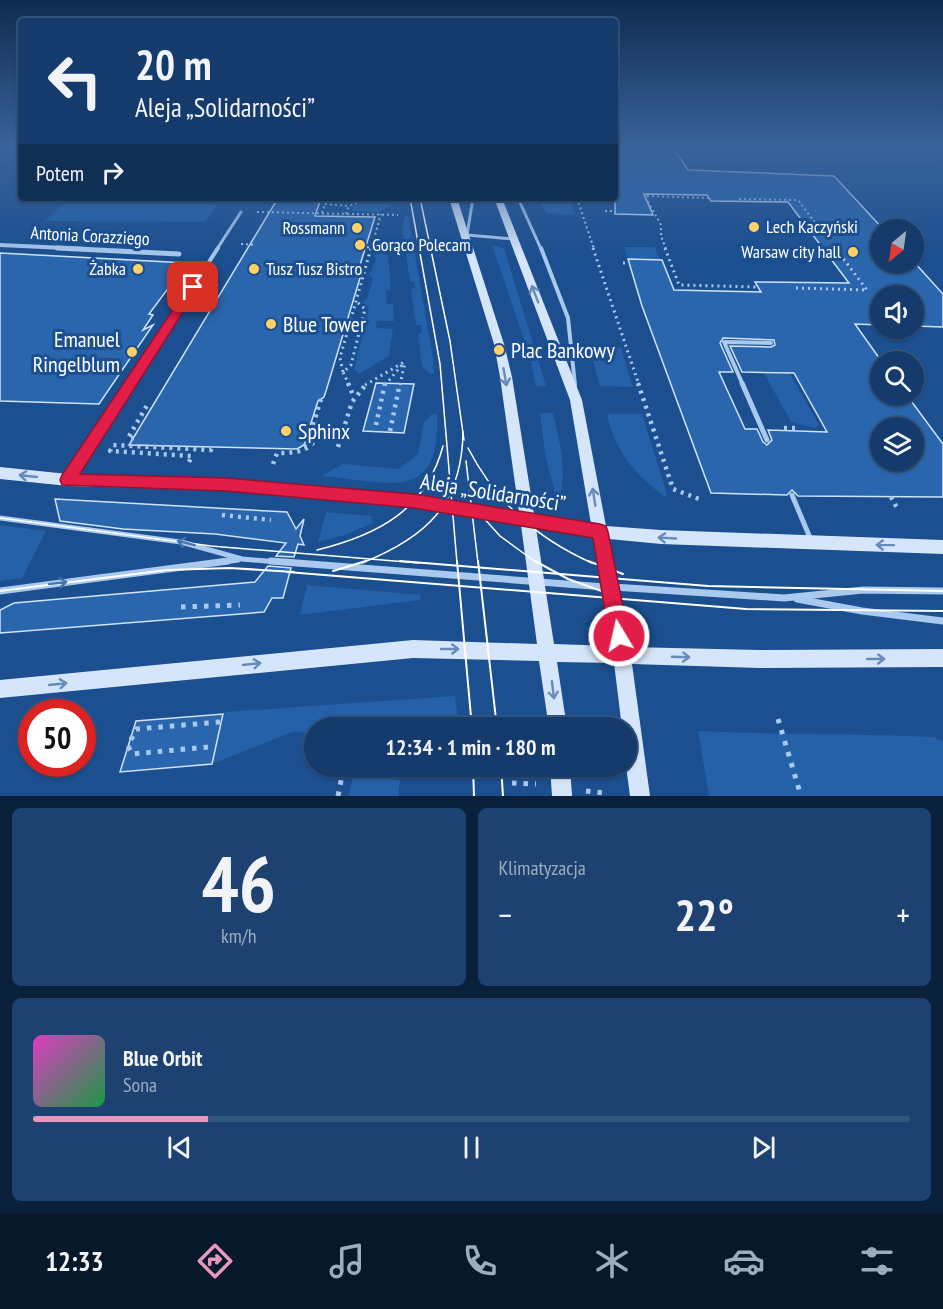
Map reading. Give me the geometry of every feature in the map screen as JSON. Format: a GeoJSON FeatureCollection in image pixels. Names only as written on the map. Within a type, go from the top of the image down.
{"type":"FeatureCollection","features":[{"type":"Feature","properties":{"kind":"main road"},"geometry":{"type":"LineString","coordinates":[[454,201],[467,236],[499,344],[557,717]]}},
{"type":"Feature","properties":{"kind":"main road"},"geometry":{"type":"LineString","coordinates":[[499,201],[576,400],[622,655],[639,796]]}},
{"type":"Feature","properties":{"kind":"main road","name":"Aleja „Solidarności”"},"geometry":{"type":"LineString","coordinates":[[0,473],[68,480],[226,484],[391,498],[600,532],[943,547]]}},
{"type":"Feature","properties":{"kind":"main road"},"geometry":{"type":"LineString","coordinates":[[0,689],[412,649],[760,659],[943,658]]}},
{"type":"Feature","properties":{"kind":"main road"},"geometry":{"type":"LineString","coordinates":[[561,777],[562,796]]}},
{"type":"Feature","properties":{"kind":"street","name":"Antonia Corazziego"},"geometry":{"type":"LineString","coordinates":[[0,245],[179,254]]}},
{"type":"Feature","properties":{"kind":"lane"},"geometry":{"type":"LineString","coordinates":[[473,201],[467,236],[514,239]]}},
{"type":"Feature","properties":{"kind":"lane"},"geometry":{"type":"LineString","coordinates":[[519,201],[541,247],[568,318],[576,400]]}},
{"type":"Feature","properties":{"kind":"lane"},"geometry":{"type":"LineString","coordinates":[[68,480],[241,212]]}},
{"type":"Feature","properties":{"kind":"lane"},"geometry":{"type":"LineString","coordinates":[[767,440],[724,342],[771,343]]}},
{"type":"Feature","properties":{"kind":"lane"},"geometry":{"type":"LineString","coordinates":[[792,495],[813,543]]}},
{"type":"Feature","properties":{"kind":"lane"},"geometry":{"type":"LineString","coordinates":[[0,518],[181,542],[242,559],[536,582],[792,598],[862,611],[943,621]]}},
{"type":"Feature","properties":{"kind":"lane"},"geometry":{"type":"LineString","coordinates":[[0,591],[242,559]]}},
{"type":"Feature","properties":{"kind":"lane"},"geometry":{"type":"LineString","coordinates":[[792,598],[864,590],[943,591]]}},
{"type":"Feature","properties":{"kind":"path"},"geometry":{"type":"LineString","coordinates":[[709,198],[645,196],[651,212],[660,225],[661,236],[679,285],[758,287]]}},
{"type":"Feature","properties":{"kind":"path"},"geometry":{"type":"LineString","coordinates":[[739,199],[798,200],[816,224]]}},
{"type":"Feature","properties":{"kind":"path"},"geometry":{"type":"LineString","coordinates":[[322,213],[326,201]]}},
{"type":"Feature","properties":{"kind":"path"},"geometry":{"type":"LineString","coordinates":[[325,204],[349,206],[361,201]]}},
{"type":"Feature","properties":{"kind":"path"},"geometry":{"type":"LineString","coordinates":[[578,201],[674,489],[699,499]]}},
{"type":"Feature","properties":{"kind":"path"},"geometry":{"type":"LineString","coordinates":[[346,214],[349,206]]}},
{"type":"Feature","properties":{"kind":"path"},"geometry":{"type":"LineString","coordinates":[[605,211],[614,211]]}},
{"type":"Feature","properties":{"kind":"path"},"geometry":{"type":"LineString","coordinates":[[241,212],[398,215]]}},
{"type":"Feature","properties":{"kind":"path"},"geometry":{"type":"LineString","coordinates":[[644,212],[651,212]]}},
{"type":"Feature","properties":{"kind":"path"},"geometry":{"type":"LineString","coordinates":[[353,395],[338,358],[381,214]]}},
{"type":"Feature","properties":{"kind":"path"},"geometry":{"type":"LineString","coordinates":[[362,247],[397,248]]}},
{"type":"Feature","properties":{"kind":"path"},"geometry":{"type":"LineString","coordinates":[[796,288],[867,290],[842,257]]}},
{"type":"Feature","properties":{"kind":"path"},"geometry":{"type":"LineString","coordinates":[[623,263],[629,263]]}},
{"type":"Feature","properties":{"kind":"path"},"geometry":{"type":"LineString","coordinates":[[664,264],[671,264]]}},
{"type":"Feature","properties":{"kind":"path"},"geometry":{"type":"LineString","coordinates":[[343,372],[351,365],[365,309],[356,301]]}},
{"type":"Feature","properties":{"kind":"path"},"geometry":{"type":"LineString","coordinates":[[390,431],[406,361]]}},
{"type":"Feature","properties":{"kind":"path"},"geometry":{"type":"LineString","coordinates":[[338,447],[353,395],[369,379],[406,361]]}},
{"type":"Feature","properties":{"kind":"path"},"geometry":{"type":"LineString","coordinates":[[376,425],[385,383],[406,361]]}},
{"type":"Feature","properties":{"kind":"path"},"geometry":{"type":"LineString","coordinates":[[273,464],[277,453],[302,453],[307,446],[321,399]]}},
{"type":"Feature","properties":{"kind":"path"},"geometry":{"type":"LineString","coordinates":[[134,438],[128,438],[149,402]]}},
{"type":"Feature","properties":{"kind":"path"},"geometry":{"type":"LineString","coordinates":[[307,446],[316,443],[321,428],[343,429]]}},
{"type":"Feature","properties":{"kind":"path"},"geometry":{"type":"LineString","coordinates":[[784,428],[795,428]]}},
{"type":"Feature","properties":{"kind":"path"},"geometry":{"type":"LineString","coordinates":[[189,462],[192,456],[110,451],[113,445],[211,450],[212,447]]}},
{"type":"Feature","properties":{"kind":"path"},"geometry":{"type":"LineString","coordinates":[[891,497],[897,508]]}},
{"type":"Feature","properties":{"kind":"path"},"geometry":{"type":"LineString","coordinates":[[222,515],[271,520]]}},
{"type":"Feature","properties":{"kind":"path"},"geometry":{"type":"LineString","coordinates":[[181,608],[240,605]]}},
{"type":"Feature","properties":{"kind":"path"},"geometry":{"type":"LineString","coordinates":[[778,719],[801,796]]}},
{"type":"Feature","properties":{"kind":"path"},"geometry":{"type":"LineString","coordinates":[[208,747],[132,754],[128,746],[136,729],[220,722]]}},
{"type":"Feature","properties":{"kind":"path"},"geometry":{"type":"LineString","coordinates":[[338,796],[342,777]]}},
{"type":"Feature","properties":{"kind":"path"},"geometry":{"type":"LineString","coordinates":[[512,783],[540,784]]}},
{"type":"Feature","properties":{"kind":"path"},"geometry":{"type":"LineString","coordinates":[[585,791],[604,793]]}},
{"type":"Feature","properties":{"kind":"shaded area"},"geometry":{"type":"Polygon","coordinates":[[[67,201],[220,201],[205,222],[45,221],[67,201]]]}},
{"type":"Feature","properties":{"kind":"shaded area"},"geometry":{"type":"Polygon","coordinates":[[[366,201],[389,201],[392,206],[378,212],[352,211],[353,206],[366,201]]]}},
{"type":"Feature","properties":{"kind":"shaded area"},"geometry":{"type":"Polygon","coordinates":[[[540,201],[571,201],[575,215],[546,213],[540,201]]]}},
{"type":"Feature","properties":{"kind":"shaded area"},"geometry":{"type":"Polygon","coordinates":[[[408,215],[434,374],[430,374],[422,366],[418,334],[422,333],[421,325],[416,325],[411,289],[415,288],[414,282],[410,282],[406,254],[410,253],[409,247],[405,248],[402,230],[405,216],[408,215]]]}},
{"type":"Feature","properties":{"kind":"shaded area"},"geometry":{"type":"Polygon","coordinates":[[[492,245],[504,248],[546,386],[536,386],[529,354],[492,245]]]}},
{"type":"Feature","properties":{"kind":"shaded area"},"geometry":{"type":"Polygon","coordinates":[[[624,247],[655,247],[660,260],[628,259],[624,247]]]}},
{"type":"Feature","properties":{"kind":"shaded area"},"geometry":{"type":"Polygon","coordinates":[[[382,252],[388,256],[391,290],[386,291],[387,304],[393,304],[394,321],[377,321],[376,328],[393,329],[389,356],[359,374],[354,370],[369,308],[362,302],[367,299],[373,278],[369,276],[376,259],[373,256],[382,252]]]}},
{"type":"Feature","properties":{"kind":"shaded area"},"geometry":{"type":"Polygon","coordinates":[[[609,348],[621,348],[633,387],[600,386],[592,357],[609,348]]]}},
{"type":"Feature","properties":{"kind":"shaded area"},"geometry":{"type":"Polygon","coordinates":[[[764,373],[790,374],[819,425],[815,428],[791,422],[764,373]]]}},
{"type":"Feature","properties":{"kind":"shaded area"},"geometry":{"type":"Polygon","coordinates":[[[540,413],[553,413],[558,433],[563,482],[557,500],[545,454],[540,413]]]}},
{"type":"Feature","properties":{"kind":"shaded area"},"geometry":{"type":"Polygon","coordinates":[[[432,414],[437,414],[436,443],[430,463],[419,475],[405,481],[388,483],[321,476],[343,464],[399,469],[418,454],[424,422],[432,414]]]}},
{"type":"Feature","properties":{"kind":"shaded area"},"geometry":{"type":"Polygon","coordinates":[[[607,414],[642,414],[667,494],[665,497],[644,480],[627,461],[615,439],[607,414]]]}},
{"type":"Feature","properties":{"kind":"shaded area"},"geometry":{"type":"Polygon","coordinates":[[[326,512],[371,516],[373,523],[345,535],[318,542],[326,512]]]}},
{"type":"Feature","properties":{"kind":"shaded area"},"geometry":{"type":"Polygon","coordinates":[[[0,525],[46,531],[22,578],[0,581],[0,525]]]}},
{"type":"Feature","properties":{"kind":"shaded area"},"geometry":{"type":"Polygon","coordinates":[[[307,585],[421,595],[420,600],[300,615],[307,585]]]}},
{"type":"Feature","properties":{"kind":"shaded area"},"geometry":{"type":"Polygon","coordinates":[[[455,696],[458,717],[304,717],[304,733],[292,732],[212,764],[225,712],[455,696]]]}},
{"type":"Feature","properties":{"kind":"shaded area"},"geometry":{"type":"Polygon","coordinates":[[[698,731],[934,737],[943,741],[943,796],[709,796],[698,731]]]}},
{"type":"Feature","properties":{"kind":"shaded area"},"geometry":{"type":"Polygon","coordinates":[[[353,777],[400,780],[398,796],[349,796],[353,777]]]}},
{"type":"Feature","properties":{"kind":"building"},"geometry":{"type":"Polygon","coordinates":[[[618,183],[841,183],[874,219],[870,219],[870,273],[924,273],[943,294],[943,327],[924,326],[924,285],[870,285],[870,325],[855,324],[874,351],[870,351],[870,405],[914,405],[923,417],[870,417],[870,471],[924,471],[924,418],[943,444],[943,497],[798,496],[792,490],[787,495],[711,493],[642,306],[628,259],[662,260],[674,290],[761,292],[755,282],[849,283],[788,202],[711,201],[707,195],[644,194],[653,215],[615,214],[618,183]],[[723,338],[720,343],[733,372],[719,372],[745,429],[757,429],[763,442],[767,445],[772,440],[768,430],[827,432],[794,373],[742,372],[730,346],[771,347],[775,345],[774,340],[723,338]]]}},
{"type":"Feature","properties":{"kind":"building","name":"Blue Tower"},"geometry":{"type":"Polygon","coordinates":[[[276,201],[320,201],[315,216],[375,217],[360,265],[363,268],[326,391],[324,397],[318,401],[304,445],[297,449],[129,445],[276,201]]]}},
{"type":"Feature","properties":{"kind":"building"},"geometry":{"type":"Polygon","coordinates":[[[0,253],[187,263],[149,314],[153,315],[143,330],[153,325],[99,404],[0,401],[0,253]]]}},
{"type":"Feature","properties":{"kind":"building"},"geometry":{"type":"Polygon","coordinates":[[[376,383],[414,384],[404,433],[363,431],[376,383]]]}},
{"type":"Feature","properties":{"kind":"building"},"geometry":{"type":"Polygon","coordinates":[[[55,499],[287,512],[296,529],[304,519],[300,536],[304,545],[298,544],[294,557],[276,556],[286,543],[215,534],[123,529],[60,521],[55,499]]]}},
{"type":"Feature","properties":{"kind":"building"},"geometry":{"type":"Polygon","coordinates":[[[268,566],[291,568],[283,598],[272,598],[264,612],[0,633],[0,610],[14,603],[255,582],[268,566]]]}},
{"type":"Feature","properties":{"kind":"building"},"geometry":{"type":"Polygon","coordinates":[[[223,714],[212,764],[120,772],[136,721],[223,714]]]}},
{"type":"Feature","properties":{"kind":"tram line"},"geometry":{"type":"LineString","coordinates":[[411,201],[440,364],[451,491]]}},
{"type":"Feature","properties":{"kind":"tram line"},"geometry":{"type":"LineString","coordinates":[[421,201],[450,341],[463,433]]}},
{"type":"Feature","properties":{"kind":"tram line"},"geometry":{"type":"LineString","coordinates":[[451,491],[461,457],[463,433]]}},
{"type":"Feature","properties":{"kind":"tram line"},"geometry":{"type":"LineString","coordinates":[[463,433],[464,440]]}},
{"type":"Feature","properties":{"kind":"tram line"},"geometry":{"type":"LineString","coordinates":[[317,550],[360,536],[397,516],[425,487],[443,446]]}},
{"type":"Feature","properties":{"kind":"tram line"},"geometry":{"type":"LineString","coordinates":[[468,448],[491,485],[505,502],[536,530],[588,561]]}},
{"type":"Feature","properties":{"kind":"tram line"},"geometry":{"type":"LineString","coordinates":[[466,461],[478,563]]}},
{"type":"Feature","properties":{"kind":"tram line"},"geometry":{"type":"LineString","coordinates":[[371,559],[405,542],[422,529],[436,515],[451,491]]}},
{"type":"Feature","properties":{"kind":"tram line"},"geometry":{"type":"LineString","coordinates":[[451,491],[457,563]]}},
{"type":"Feature","properties":{"kind":"tram line"},"geometry":{"type":"LineString","coordinates":[[472,505],[500,536],[537,563]]}},
{"type":"Feature","properties":{"kind":"tram line"},"geometry":{"type":"LineString","coordinates":[[0,518],[211,546],[371,559]]}},
{"type":"Feature","properties":{"kind":"tram line"},"geometry":{"type":"LineString","coordinates":[[362,563],[371,559]]}},
{"type":"Feature","properties":{"kind":"tram line"},"geometry":{"type":"LineString","coordinates":[[371,559],[419,563]]}},
{"type":"Feature","properties":{"kind":"tram line"},"geometry":{"type":"LineString","coordinates":[[333,571],[366,561]]}},
{"type":"Feature","properties":{"kind":"tram line"},"geometry":{"type":"LineString","coordinates":[[400,561],[457,566]]}},
{"type":"Feature","properties":{"kind":"tram line"},"geometry":{"type":"LineString","coordinates":[[457,561],[457,566]]}},
{"type":"Feature","properties":{"kind":"tram line"},"geometry":{"type":"LineString","coordinates":[[478,561],[479,567]]}},
{"type":"Feature","properties":{"kind":"tram line"},"geometry":{"type":"LineString","coordinates":[[535,561],[559,574]]}},
{"type":"Feature","properties":{"kind":"tram line"},"geometry":{"type":"LineString","coordinates":[[588,561],[623,574]]}},
{"type":"Feature","properties":{"kind":"tram line"},"geometry":{"type":"LineString","coordinates":[[588,561],[592,563]]}},
{"type":"Feature","properties":{"kind":"tram line"},"geometry":{"type":"LineString","coordinates":[[457,566],[479,567]]}},
{"type":"Feature","properties":{"kind":"tram line"},"geometry":{"type":"LineString","coordinates":[[457,566],[459,586]]}},
{"type":"Feature","properties":{"kind":"tram line"},"geometry":{"type":"LineString","coordinates":[[479,567],[559,574]]}},
{"type":"Feature","properties":{"kind":"tram line"},"geometry":{"type":"LineString","coordinates":[[479,567],[481,588]]}},
{"type":"Feature","properties":{"kind":"tram line"},"geometry":{"type":"LineString","coordinates":[[0,591],[167,570],[230,568],[294,572]]}},
{"type":"Feature","properties":{"kind":"tram line"},"geometry":{"type":"LineString","coordinates":[[287,572],[459,586]]}},
{"type":"Feature","properties":{"kind":"tram line"},"geometry":{"type":"LineString","coordinates":[[559,574],[708,586],[943,591]]}},
{"type":"Feature","properties":{"kind":"tram line"},"geometry":{"type":"LineString","coordinates":[[559,574],[607,593]]}},
{"type":"Feature","properties":{"kind":"tram line"},"geometry":{"type":"LineString","coordinates":[[459,586],[481,588]]}},
{"type":"Feature","properties":{"kind":"tram line"},"geometry":{"type":"LineString","coordinates":[[459,586],[471,717]]}},
{"type":"Feature","properties":{"kind":"tram line"},"geometry":{"type":"LineString","coordinates":[[481,588],[746,609],[943,611]]}},
{"type":"Feature","properties":{"kind":"tram line"},"geometry":{"type":"LineString","coordinates":[[481,588],[496,717]]}},
{"type":"Feature","properties":{"kind":"tram line"},"geometry":{"type":"LineString","coordinates":[[473,777],[474,796]]}},
{"type":"Feature","properties":{"kind":"tram line"},"geometry":{"type":"LineString","coordinates":[[502,777],[503,796]]}},
{"type":"Feature","properties":{"kind":"place","name":"Lech Kaczyński"},"geometry":{"type":"Point","coordinates":[754,227]}},
{"type":"Feature","properties":{"kind":"place","name":"Rossmann"},"geometry":{"type":"Point","coordinates":[357,228]}},
{"type":"Feature","properties":{"kind":"place","name":"Gorąco Polecam"},"geometry":{"type":"Point","coordinates":[360,245]}},
{"type":"Feature","properties":{"kind":"place","name":"Warsaw city hall"},"geometry":{"type":"Point","coordinates":[853,252]}},
{"type":"Feature","properties":{"kind":"place","name":"Żabka"},"geometry":{"type":"Point","coordinates":[138,269]}},
{"type":"Feature","properties":{"kind":"place","name":"Tusz Tusz Bistro"},"geometry":{"type":"Point","coordinates":[254,269]}},
{"type":"Feature","properties":{"kind":"place","name":"Blue Tower"},"geometry":{"type":"Point","coordinates":[271,324]}},
{"type":"Feature","properties":{"kind":"place","name":"Plac Bankowy"},"geometry":{"type":"Point","coordinates":[499,350]}},
{"type":"Feature","properties":{"kind":"place","name":"Emanuel Ringelblum"},"geometry":{"type":"Point","coordinates":[132,352]}},
{"type":"Feature","properties":{"kind":"place","name":"Sphinx"},"geometry":{"type":"Point","coordinates":[286,431]}},
{"type":"Feature","properties":{"kind":"route"},"geometry":{"type":"LineString","coordinates":[[193,287],[68,480],[226,484],[414,501],[600,532],[619,636]]}}]}
